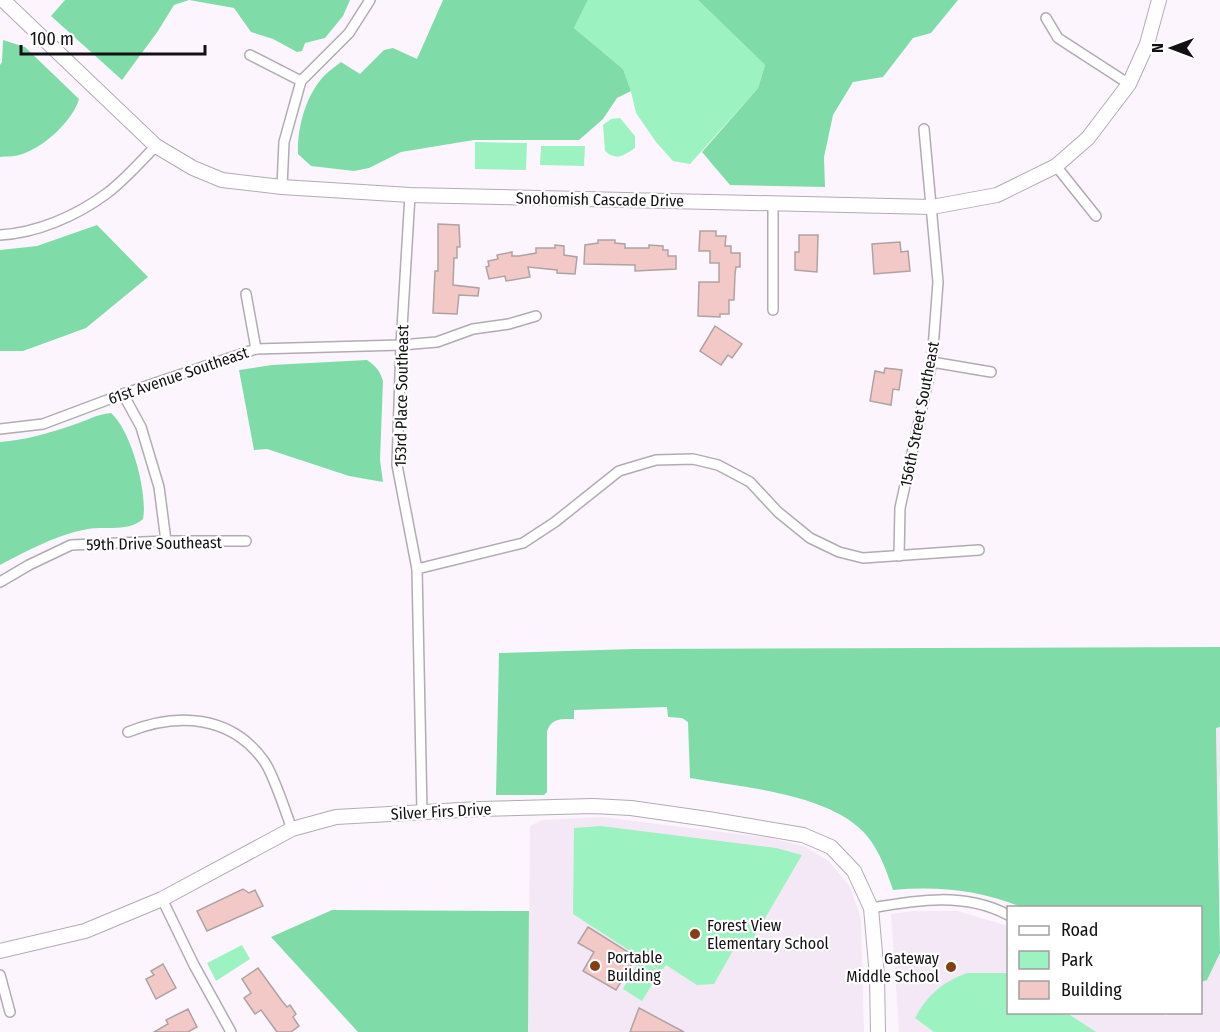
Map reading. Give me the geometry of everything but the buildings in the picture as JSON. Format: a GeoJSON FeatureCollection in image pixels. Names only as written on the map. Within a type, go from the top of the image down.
{"type":"FeatureCollection","features":[{"type":"Feature","properties":{"kind":"street","name":"Snohomish Cascade Drive"},"geometry":{"type":"LineString","coordinates":[[3,0],[156,147],[192,168],[222,180],[282,187],[410,195],[932,207],[997,195],[1056,166],[1088,138],[1129,84],[1147,44],[1159,0]]}},
{"type":"Feature","properties":{"kind":"street"},"geometry":{"type":"LineString","coordinates":[[282,187],[284,142],[301,81],[349,33],[370,0]]}},
{"type":"Feature","properties":{"kind":"street"},"geometry":{"type":"LineString","coordinates":[[1046,18],[1058,38],[1129,84]]}},
{"type":"Feature","properties":{"kind":"street"},"geometry":{"type":"LineString","coordinates":[[250,55],[301,81]]}},
{"type":"Feature","properties":{"kind":"street","name":"156th Street Southeast"},"geometry":{"type":"LineString","coordinates":[[899,556],[900,508],[932,362],[938,282],[924,129]]}},
{"type":"Feature","properties":{"kind":"street"},"geometry":{"type":"LineString","coordinates":[[0,235],[17,234],[68,217],[107,194],[156,147]]}},
{"type":"Feature","properties":{"kind":"street"},"geometry":{"type":"LineString","coordinates":[[1056,166],[1096,216]]}},
{"type":"Feature","properties":{"kind":"street","name":"153rd Place Southeast"},"geometry":{"type":"LineString","coordinates":[[410,195],[397,465],[417,568],[422,812]]}},
{"type":"Feature","properties":{"kind":"street"},"geometry":{"type":"LineString","coordinates":[[773,203],[773,310]]}},
{"type":"Feature","properties":{"kind":"street"},"geometry":{"type":"LineString","coordinates":[[246,294],[256,349]]}},
{"type":"Feature","properties":{"kind":"street","name":"61st Avenue Southeast"},"geometry":{"type":"LineString","coordinates":[[0,429],[43,424],[256,349],[437,342],[473,329],[509,324],[536,315]]}},
{"type":"Feature","properties":{"kind":"street"},"geometry":{"type":"LineString","coordinates":[[932,362],[991,372]]}},
{"type":"Feature","properties":{"kind":"street"},"geometry":{"type":"LineString","coordinates":[[123,394],[141,427],[159,487],[166,541]]}},
{"type":"Feature","properties":{"kind":"street"},"geometry":{"type":"LineString","coordinates":[[417,568],[523,543],[555,522],[619,471],[656,460],[693,459],[718,465],[750,482],[778,512],[810,538],[839,552],[863,558],[979,550]]}},
{"type":"Feature","properties":{"kind":"street","name":"59th Drive Southeast"},"geometry":{"type":"LineString","coordinates":[[0,582],[71,545],[166,541],[246,541]]}},
{"type":"Feature","properties":{"kind":"street"},"geometry":{"type":"LineString","coordinates":[[128,732],[150,723],[184,720],[219,725],[243,738],[265,762],[292,829]]}},
{"type":"Feature","properties":{"kind":"street","name":"Silver Firs Drive"},"geometry":{"type":"LineString","coordinates":[[0,951],[85,931],[162,899],[292,829],[336,817],[422,812],[593,806],[698,817],[803,835],[831,847],[854,871],[871,908]]}},
{"type":"Feature","properties":{"kind":"street"},"geometry":{"type":"LineString","coordinates":[[162,899],[231,1032]]}},
{"type":"Feature","properties":{"kind":"street"},"geometry":{"type":"LineString","coordinates":[[878,1032],[877,976],[871,908],[911,901],[954,899],[1000,910],[1007,914]]}},
{"type":"Feature","properties":{"kind":"street"},"geometry":{"type":"LineString","coordinates":[[0,975],[10,1011]]}},
{"type":"Feature","properties":{"kind":"shaded area"},"geometry":{"type":"Polygon","coordinates":[[[1220,727],[1220,901],[1216,728],[1220,727]]]}},
{"type":"Feature","properties":{"kind":"shaded area","name":"Forest View Elementary School"},"geometry":{"type":"Polygon","coordinates":[[[602,817],[770,838],[804,846],[829,861],[850,887],[861,919],[864,1032],[528,1032],[530,826],[542,820],[602,817]]]}},
{"type":"Feature","properties":{"kind":"shaded area","name":"Gateway Middle School"},"geometry":{"type":"Polygon","coordinates":[[[914,911],[958,911],[1007,926],[1007,1014],[1162,1014],[1166,1016],[1167,1014],[1202,1014],[1202,982],[1207,980],[1220,953],[1220,1032],[899,1032],[891,914],[914,911]]]}},
{"type":"Feature","properties":{"kind":"green space"},"geometry":{"type":"Polygon","coordinates":[[[65,0],[189,0],[174,5],[122,80],[51,16],[65,0]]]}},
{"type":"Feature","properties":{"kind":"green space"},"geometry":{"type":"Polygon","coordinates":[[[189,0],[350,0],[343,16],[325,38],[305,43],[302,51],[297,52],[273,39],[251,32],[234,8],[189,0]]]}},
{"type":"Feature","properties":{"kind":"green space"},"geometry":{"type":"Polygon","coordinates":[[[443,0],[588,0],[574,28],[623,69],[631,91],[617,98],[603,119],[579,140],[474,140],[401,152],[369,168],[354,171],[311,166],[298,154],[299,133],[304,111],[319,82],[341,62],[360,74],[384,50],[393,48],[417,59],[443,0]]]}},
{"type":"Feature","properties":{"kind":"green space"},"geometry":{"type":"Polygon","coordinates":[[[588,0],[698,0],[765,65],[758,88],[690,164],[673,161],[656,142],[636,113],[623,69],[574,28],[588,0]]]}},
{"type":"Feature","properties":{"kind":"green space"},"geometry":{"type":"Polygon","coordinates":[[[698,0],[958,0],[931,33],[913,38],[883,77],[853,82],[833,115],[824,157],[825,187],[730,185],[702,152],[758,88],[765,65],[698,0]]]}},
{"type":"Feature","properties":{"kind":"green space"},"geometry":{"type":"Polygon","coordinates":[[[3,40],[25,47],[79,99],[76,108],[63,125],[46,141],[17,156],[0,157],[0,65],[3,40]]]}},
{"type":"Feature","properties":{"kind":"green space"},"geometry":{"type":"Polygon","coordinates":[[[620,118],[635,136],[635,148],[616,157],[605,151],[603,125],[611,119],[620,118]]]}},
{"type":"Feature","properties":{"kind":"green space"},"geometry":{"type":"Polygon","coordinates":[[[475,142],[527,143],[526,170],[475,169],[475,142]]]}},
{"type":"Feature","properties":{"kind":"green space"},"geometry":{"type":"Polygon","coordinates":[[[541,146],[585,146],[584,166],[540,165],[541,146]]]}},
{"type":"Feature","properties":{"kind":"green space"},"geometry":{"type":"Polygon","coordinates":[[[97,225],[148,277],[86,328],[23,351],[0,351],[0,250],[37,246],[97,225]]]}},
{"type":"Feature","properties":{"kind":"green space"},"geometry":{"type":"Polygon","coordinates":[[[367,360],[377,369],[383,381],[380,460],[383,482],[349,476],[267,449],[254,450],[239,370],[272,365],[367,360]]]}},
{"type":"Feature","properties":{"kind":"green space"},"geometry":{"type":"Polygon","coordinates":[[[111,413],[125,433],[136,463],[143,494],[143,519],[131,526],[88,529],[66,534],[0,565],[0,442],[44,434],[111,413]]]}},
{"type":"Feature","properties":{"kind":"green space"},"geometry":{"type":"Polygon","coordinates":[[[1220,647],[1220,727],[1216,728],[1220,953],[1207,980],[1202,982],[1202,906],[1018,906],[974,893],[942,889],[893,890],[872,842],[852,822],[832,810],[759,789],[690,778],[688,722],[682,718],[668,717],[667,707],[574,710],[574,719],[561,719],[554,722],[547,732],[547,792],[544,795],[496,795],[499,653],[634,649],[1220,647]]]}},
{"type":"Feature","properties":{"kind":"green space"},"geometry":{"type":"Polygon","coordinates":[[[601,826],[776,848],[802,855],[746,951],[735,947],[714,984],[697,985],[666,965],[661,971],[573,914],[574,828],[601,826]]]}},
{"type":"Feature","properties":{"kind":"green space"},"geometry":{"type":"Polygon","coordinates":[[[332,910],[529,911],[528,1032],[358,1032],[271,937],[332,910]]]}},
{"type":"Feature","properties":{"kind":"green space"},"geometry":{"type":"Polygon","coordinates":[[[242,945],[250,959],[216,981],[207,963],[242,945]]]}},
{"type":"Feature","properties":{"kind":"green space"},"geometry":{"type":"Polygon","coordinates":[[[640,959],[660,971],[642,1001],[623,989],[640,959]]]}},
{"type":"Feature","properties":{"kind":"green space"},"geometry":{"type":"Polygon","coordinates":[[[967,973],[1007,973],[1007,1014],[1069,1014],[1096,1032],[934,1032],[915,1018],[925,1002],[951,980],[967,973]]]}},
{"type":"Feature","properties":{"kind":"place","name":"Forest View Elementary School"},"geometry":{"type":"Point","coordinates":[695,934]}},
{"type":"Feature","properties":{"kind":"place","name":"Portable Building"},"geometry":{"type":"Point","coordinates":[595,966]}},
{"type":"Feature","properties":{"kind":"place","name":"Gateway Middle School"},"geometry":{"type":"Point","coordinates":[951,967]}}]}
